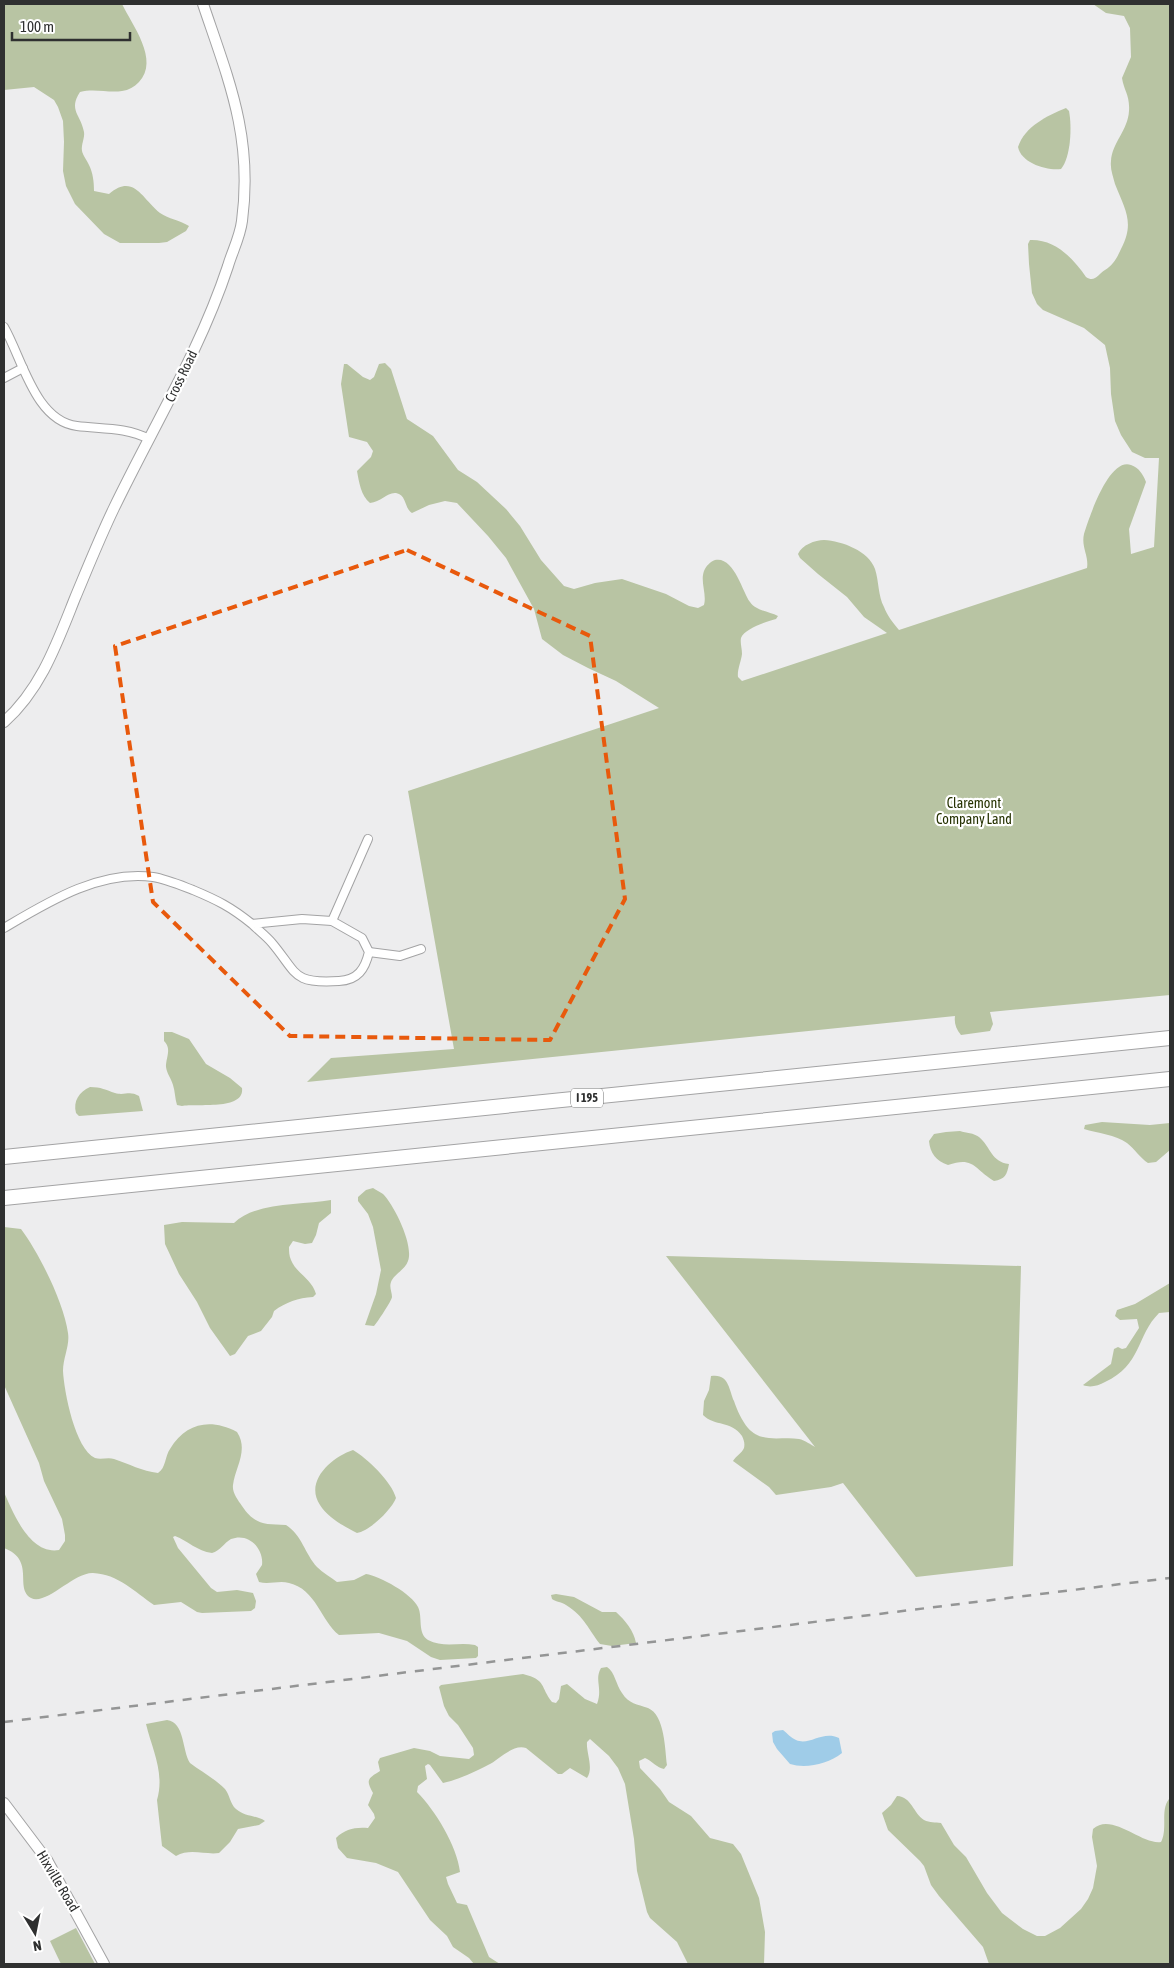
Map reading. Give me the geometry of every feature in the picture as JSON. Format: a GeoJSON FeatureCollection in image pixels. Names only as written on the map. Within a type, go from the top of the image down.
{"type":"FeatureCollection","features":[{"type":"Feature","properties":{"kind":"highway","name":"I 195"},"geometry":{"type":"LineString","coordinates":[[4,1157],[1170,1038]]}},
{"type":"Feature","properties":{"kind":"highway"},"geometry":{"type":"LineString","coordinates":[[4,1198],[1170,1079]]}},
{"type":"Feature","properties":{"kind":"street","name":"Cross Road"},"geometry":{"type":"LineString","coordinates":[[4,722],[26,698],[48,664],[97,546],[149,439],[186,370],[219,295],[242,224],[246,179],[241,128],[230,85],[203,4]]}},
{"type":"Feature","properties":{"kind":"street"},"geometry":{"type":"LineString","coordinates":[[4,327],[23,368],[46,408],[60,419],[74,426],[136,432],[149,439]]}},
{"type":"Feature","properties":{"kind":"street"},"geometry":{"type":"LineString","coordinates":[[4,378],[23,368]]}},
{"type":"Feature","properties":{"kind":"street"},"geometry":{"type":"LineString","coordinates":[[332,921],[368,839]]}},
{"type":"Feature","properties":{"kind":"street"},"geometry":{"type":"LineString","coordinates":[[4,928],[73,891],[97,882],[128,876],[154,877],[190,889],[234,908],[271,942],[290,970],[304,980],[319,983],[349,981],[365,967],[369,952],[362,938],[332,921],[302,919],[252,924]]}},
{"type":"Feature","properties":{"kind":"street"},"geometry":{"type":"LineString","coordinates":[[369,952],[400,956],[421,949]]}},
{"type":"Feature","properties":{"kind":"street","name":"Hixville Road"},"geometry":{"type":"LineString","coordinates":[[4,1803],[50,1866],[104,1964]]}},
{"type":"Feature","properties":{"kind":"highlighted area"},"geometry":{"type":"Polygon","coordinates":[[[407,550],[590,636],[625,899],[550,1040],[290,1036],[153,902],[115,646],[407,550]]]}},
{"type":"Feature","properties":{"kind":"green space"},"geometry":{"type":"Polygon","coordinates":[[[4,4],[122,4],[142,43],[147,63],[145,73],[137,84],[127,90],[90,90],[80,92],[75,108],[84,132],[83,153],[91,171],[94,191],[109,194],[118,188],[131,187],[143,195],[160,213],[189,226],[186,231],[167,242],[120,243],[104,234],[75,204],[66,186],[63,171],[63,121],[54,100],[34,87],[4,90],[4,4]]]}},
{"type":"Feature","properties":{"kind":"green space","name":"Claremont Company Land"},"geometry":{"type":"Polygon","coordinates":[[[1093,4],[1170,4],[1170,995],[990,1012],[993,1024],[990,1031],[961,1035],[956,1026],[955,1016],[307,1082],[331,1058],[454,1049],[408,791],[659,708],[616,681],[563,655],[542,639],[534,609],[506,558],[457,503],[445,501],[429,505],[412,513],[400,494],[393,493],[370,503],[364,497],[357,471],[371,457],[373,451],[367,442],[349,437],[341,384],[344,364],[347,364],[363,377],[370,380],[374,377],[379,364],[385,363],[391,369],[407,419],[433,436],[458,470],[477,482],[506,509],[520,526],[541,560],[564,586],[574,589],[595,583],[622,579],[666,594],[689,606],[698,608],[704,605],[703,575],[706,567],[715,560],[722,560],[727,563],[737,575],[750,602],[759,609],[778,616],[776,619],[751,629],[741,638],[742,654],[738,677],[742,681],[887,633],[864,617],[847,597],[800,558],[798,554],[800,551],[813,542],[824,540],[839,542],[854,548],[867,557],[875,569],[882,603],[888,616],[899,630],[1087,568],[1084,534],[1101,490],[1115,470],[1123,465],[1131,465],[1136,468],[1146,482],[1129,529],[1131,554],[1154,547],[1159,458],[1145,458],[1132,452],[1121,435],[1115,421],[1110,368],[1105,345],[1084,328],[1043,310],[1037,304],[1032,293],[1028,244],[1030,240],[1055,246],[1075,263],[1086,277],[1092,279],[1114,261],[1125,240],[1127,231],[1127,216],[1115,184],[1111,164],[1114,148],[1126,124],[1129,111],[1129,101],[1122,78],[1131,57],[1130,28],[1124,16],[1106,13],[1093,4]]]}},
{"type":"Feature","properties":{"kind":"green space"},"geometry":{"type":"Polygon","coordinates":[[[1066,108],[1069,111],[1070,117],[1070,141],[1067,157],[1061,169],[1049,169],[1029,162],[1020,153],[1018,147],[1021,140],[1038,123],[1066,108]]]}},
{"type":"Feature","properties":{"kind":"green space"},"geometry":{"type":"Polygon","coordinates":[[[164,1032],[172,1032],[189,1039],[206,1064],[230,1078],[242,1088],[241,1095],[236,1100],[228,1103],[177,1105],[173,1085],[166,1067],[168,1047],[164,1041],[164,1032]]]}},
{"type":"Feature","properties":{"kind":"green space"},"geometry":{"type":"Polygon","coordinates":[[[90,1087],[118,1094],[136,1094],[139,1096],[143,1111],[79,1116],[75,1109],[76,1101],[83,1091],[90,1087]]]}},
{"type":"Feature","properties":{"kind":"green space"},"geometry":{"type":"Polygon","coordinates":[[[1102,1122],[1150,1125],[1170,1123],[1170,1150],[1156,1162],[1148,1163],[1123,1140],[1084,1129],[1085,1125],[1102,1122]]]}},
{"type":"Feature","properties":{"kind":"green space"},"geometry":{"type":"Polygon","coordinates":[[[960,1131],[979,1137],[998,1160],[1009,1164],[1003,1178],[994,1181],[969,1163],[963,1162],[948,1165],[934,1156],[929,1141],[934,1134],[960,1131]]]}},
{"type":"Feature","properties":{"kind":"green space"},"geometry":{"type":"Polygon","coordinates":[[[373,1188],[383,1194],[397,1216],[406,1236],[409,1254],[407,1264],[391,1282],[392,1297],[374,1326],[365,1325],[376,1294],[381,1270],[373,1227],[368,1214],[358,1201],[358,1197],[366,1190],[373,1188]]]}},
{"type":"Feature","properties":{"kind":"green space"},"geometry":{"type":"Polygon","coordinates":[[[331,1200],[331,1213],[319,1223],[312,1243],[305,1244],[293,1241],[289,1247],[293,1265],[311,1284],[316,1294],[313,1297],[297,1299],[274,1311],[272,1317],[261,1331],[248,1336],[235,1354],[230,1356],[210,1328],[197,1302],[179,1274],[165,1244],[164,1225],[182,1222],[234,1223],[243,1216],[266,1208],[331,1200]]]}},
{"type":"Feature","properties":{"kind":"green space"},"geometry":{"type":"Polygon","coordinates":[[[4,1227],[21,1229],[43,1265],[62,1307],[68,1333],[63,1371],[68,1405],[76,1432],[88,1452],[95,1458],[114,1459],[158,1473],[163,1468],[168,1452],[183,1433],[208,1424],[237,1432],[242,1445],[242,1452],[233,1488],[237,1499],[251,1517],[266,1524],[286,1525],[300,1539],[317,1567],[337,1582],[354,1580],[366,1574],[395,1586],[415,1602],[419,1611],[422,1633],[428,1640],[439,1644],[475,1645],[478,1647],[478,1656],[476,1658],[440,1660],[431,1657],[407,1641],[379,1633],[339,1635],[327,1622],[312,1598],[298,1586],[285,1582],[259,1582],[256,1574],[262,1565],[261,1553],[254,1543],[238,1537],[231,1539],[212,1553],[175,1536],[173,1537],[178,1548],[211,1588],[217,1592],[237,1590],[253,1593],[256,1601],[255,1608],[251,1611],[202,1613],[181,1602],[154,1605],[118,1580],[93,1573],[85,1574],[44,1597],[31,1598],[24,1588],[22,1566],[19,1559],[14,1553],[4,1548],[4,1492],[12,1511],[24,1531],[39,1546],[49,1550],[59,1550],[65,1541],[65,1535],[62,1519],[4,1385],[4,1227]]]}},
{"type":"Feature","properties":{"kind":"green space"},"geometry":{"type":"Polygon","coordinates":[[[666,1256],[1021,1266],[1013,1566],[916,1577],[843,1483],[831,1487],[776,1495],[769,1487],[733,1461],[744,1448],[742,1436],[728,1425],[708,1419],[703,1415],[704,1401],[709,1390],[711,1376],[721,1377],[725,1380],[742,1419],[754,1433],[766,1438],[799,1439],[815,1447],[666,1256]]]}},
{"type":"Feature","properties":{"kind":"green space"},"geometry":{"type":"Polygon","coordinates":[[[1170,1283],[1170,1312],[1159,1313],[1146,1331],[1126,1367],[1100,1385],[1083,1385],[1111,1364],[1114,1349],[1118,1347],[1126,1348],[1139,1328],[1137,1319],[1120,1320],[1115,1316],[1117,1310],[1135,1304],[1170,1283]]]}},
{"type":"Feature","properties":{"kind":"green space"},"geometry":{"type":"Polygon","coordinates":[[[353,1450],[378,1471],[390,1485],[396,1498],[380,1519],[357,1533],[323,1510],[316,1496],[315,1487],[318,1479],[329,1464],[353,1450]]]}},
{"type":"Feature","properties":{"kind":"green space"},"geometry":{"type":"Polygon","coordinates":[[[551,1595],[574,1597],[602,1612],[616,1612],[629,1626],[636,1643],[612,1646],[600,1644],[578,1614],[564,1604],[552,1599],[551,1595]]]}},
{"type":"Feature","properties":{"kind":"green space"},"geometry":{"type":"Polygon","coordinates":[[[607,1667],[612,1672],[625,1697],[630,1702],[654,1712],[661,1725],[667,1765],[664,1769],[645,1758],[639,1761],[640,1768],[660,1789],[669,1802],[691,1816],[710,1838],[733,1844],[741,1854],[759,1898],[765,1932],[764,1964],[688,1964],[677,1942],[650,1918],[637,1871],[625,1784],[618,1768],[609,1756],[590,1739],[587,1742],[590,1770],[587,1778],[570,1768],[562,1774],[558,1774],[526,1748],[521,1747],[511,1750],[492,1763],[472,1773],[443,1783],[430,1765],[425,1766],[427,1779],[418,1786],[417,1792],[431,1808],[450,1840],[460,1872],[446,1877],[448,1884],[457,1903],[467,1905],[489,1957],[500,1964],[474,1964],[469,1958],[453,1947],[447,1936],[430,1920],[398,1872],[376,1863],[347,1858],[338,1848],[336,1838],[339,1835],[350,1829],[368,1828],[375,1818],[368,1805],[373,1793],[369,1780],[380,1771],[378,1762],[380,1758],[414,1748],[430,1751],[440,1756],[469,1759],[474,1755],[473,1748],[458,1725],[449,1716],[444,1706],[439,1687],[441,1685],[523,1674],[531,1676],[540,1682],[552,1702],[556,1703],[559,1699],[561,1686],[567,1684],[585,1699],[597,1704],[599,1698],[599,1672],[601,1668],[607,1667]]]}},
{"type":"Feature","properties":{"kind":"green space"},"geometry":{"type":"Polygon","coordinates":[[[167,1720],[173,1722],[180,1731],[190,1763],[225,1789],[232,1805],[236,1809],[265,1821],[259,1825],[238,1829],[230,1842],[219,1853],[187,1852],[176,1856],[162,1846],[157,1800],[160,1780],[159,1771],[146,1724],[167,1720]]]}},
{"type":"Feature","properties":{"kind":"green space"},"geometry":{"type":"Polygon","coordinates":[[[897,1796],[906,1799],[924,1820],[941,1823],[954,1845],[966,1857],[987,1893],[1002,1913],[1023,1929],[1037,1936],[1045,1936],[1060,1928],[1081,1909],[1088,1899],[1093,1888],[1097,1866],[1092,1837],[1093,1829],[1109,1824],[1118,1826],[1153,1842],[1161,1842],[1164,1831],[1166,1803],[1170,1799],[1170,1964],[989,1964],[983,1947],[931,1885],[924,1866],[888,1830],[882,1813],[897,1796]]]}},
{"type":"Feature","properties":{"kind":"green space"},"geometry":{"type":"Polygon","coordinates":[[[76,1928],[95,1964],[61,1964],[50,1941],[76,1928]]]}},
{"type":"Feature","properties":{"kind":"water"},"geometry":{"type":"Polygon","coordinates":[[[783,1730],[794,1739],[801,1741],[827,1736],[839,1738],[842,1753],[817,1765],[803,1766],[790,1764],[773,1742],[772,1733],[783,1730]]]}},
{"type":"Feature","properties":{"kind":"railway"},"geometry":{"type":"LineString","coordinates":[[4,1722],[1170,1578]]}}]}
